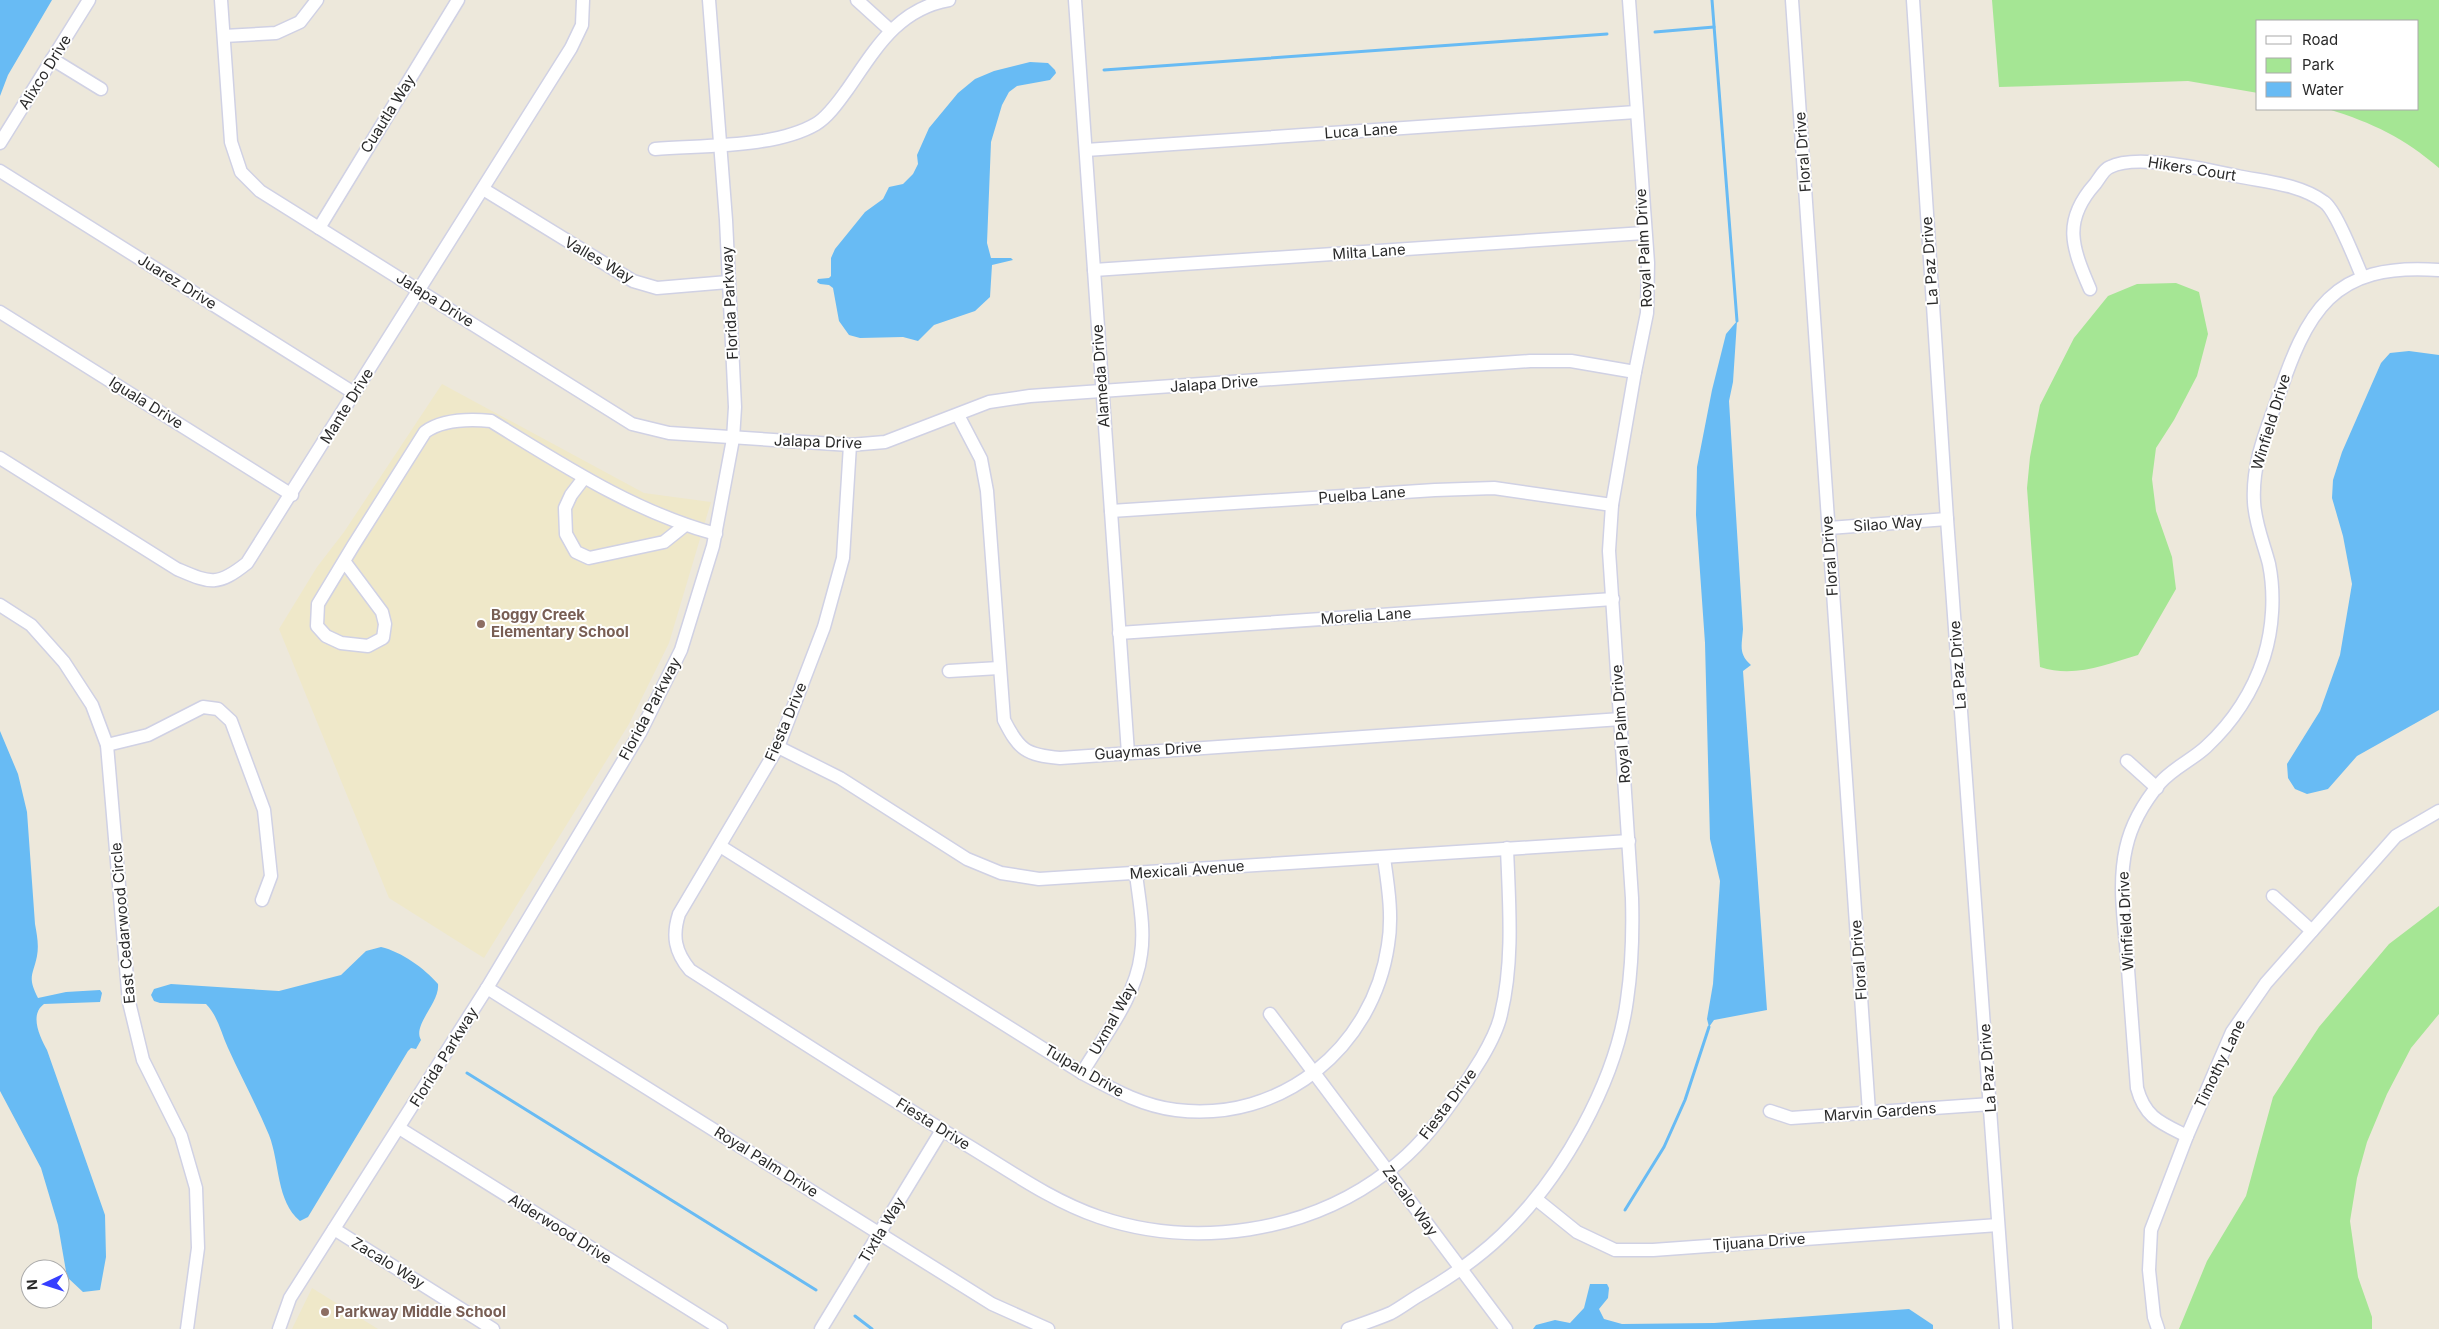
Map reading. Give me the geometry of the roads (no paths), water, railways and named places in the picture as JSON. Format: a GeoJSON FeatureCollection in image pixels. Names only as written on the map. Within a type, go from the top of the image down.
{"type":"FeatureCollection","features":[{"type":"Feature","properties":{"kind":"street","name":"Alixco Drive"},"geometry":{"type":"LineString","coordinates":[[0,143],[89,0]]}},
{"type":"Feature","properties":{"kind":"street","name":"Jalapa Drive"},"geometry":{"type":"LineString","coordinates":[[221,0],[231,142],[241,172],[260,191],[632,424],[669,433],[734,439],[850,445],[886,442],[989,402],[1030,396],[1530,362],[1571,361],[1635,372]]}},
{"type":"Feature","properties":{"kind":"street"},"geometry":{"type":"LineString","coordinates":[[224,36],[276,33],[300,22],[317,0]]}},
{"type":"Feature","properties":{"kind":"street","name":"Cuautla Way"},"geometry":{"type":"LineString","coordinates":[[319,228],[458,0]]}},
{"type":"Feature","properties":{"kind":"street","name":"Mante Drive"},"geometry":{"type":"LineString","coordinates":[[0,458],[177,569],[206,581],[228,578],[247,564],[571,48],[582,24],[583,0]]}},
{"type":"Feature","properties":{"kind":"street","name":"Florida Parkway"},"geometry":{"type":"LineString","coordinates":[[279,1329],[290,1298],[487,988],[640,734],[681,650],[716,534],[734,439],[735,407],[726,220],[709,0]]}},
{"type":"Feature","properties":{"kind":"street"},"geometry":{"type":"LineString","coordinates":[[857,0],[890,30]]}},
{"type":"Feature","properties":{"kind":"street"},"geometry":{"type":"LineString","coordinates":[[655,149],[776,140],[817,124],[838,102],[890,30],[929,4],[949,0]]}},
{"type":"Feature","properties":{"kind":"street","name":"Alameda Drive"},"geometry":{"type":"LineString","coordinates":[[1075,0],[1128,753]]}},
{"type":"Feature","properties":{"kind":"street","name":"Royal Palm Drive"},"geometry":{"type":"LineString","coordinates":[[1348,1329],[1391,1312],[1461,1270],[1503,1234],[1536,1199],[1571,1146],[1595,1102],[1615,1051],[1627,1002],[1633,937],[1629,841],[1610,550],[1612,505],[1647,313],[1648,263],[1644,233],[1629,0]]}},
{"type":"Feature","properties":{"kind":"street","name":"Floral Drive"},"geometry":{"type":"LineString","coordinates":[[1792,0],[1869,1112]]}},
{"type":"Feature","properties":{"kind":"street","name":"La Paz Drive"},"geometry":{"type":"LineString","coordinates":[[1913,0],[1947,520],[2006,1329]]}},
{"type":"Feature","properties":{"kind":"street"},"geometry":{"type":"LineString","coordinates":[[52,59],[101,89]]}},
{"type":"Feature","properties":{"kind":"street","name":"Luca Lane"},"geometry":{"type":"LineString","coordinates":[[1086,150],[1636,112]]}},
{"type":"Feature","properties":{"kind":"street","name":"Hikers Court"},"geometry":{"type":"LineString","coordinates":[[2090,289],[2075,254],[2074,220],[2083,197],[2109,167],[2139,162],[2169,163],[2300,189],[2326,202],[2340,227],[2362,276]]}},
{"type":"Feature","properties":{"kind":"street","name":"Juarez Drive"},"geometry":{"type":"LineString","coordinates":[[0,171],[354,393]]}},
{"type":"Feature","properties":{"kind":"street","name":"Valles Way"},"geometry":{"type":"LineString","coordinates":[[483,189],[633,281],[657,288],[728,282]]}},
{"type":"Feature","properties":{"kind":"street","name":"Milta Lane"},"geometry":{"type":"LineString","coordinates":[[1094,270],[1644,233]]}},
{"type":"Feature","properties":{"kind":"street","name":"Winfield Drive"},"geometry":{"type":"LineString","coordinates":[[2187,1136],[2157,1122],[2141,1102],[2136,1078],[2122,903],[2122,871],[2126,846],[2133,826],[2157,788],[2176,769],[2205,748],[2217,735],[2236,713],[2254,681],[2268,638],[2272,607],[2272,582],[2254,504],[2255,466],[2290,363],[2306,326],[2319,308],[2337,292],[2362,276],[2413,268],[2439,270]]}},
{"type":"Feature","properties":{"kind":"street","name":"Iguala Drive"},"geometry":{"type":"LineString","coordinates":[[0,312],[292,495]]}},
{"type":"Feature","properties":{"kind":"street","name":"Guaymas Drive"},"geometry":{"type":"LineString","coordinates":[[958,414],[980,459],[987,492],[1004,720],[1016,742],[1037,756],[1060,758],[1621,719]]}},
{"type":"Feature","properties":{"kind":"street"},"geometry":{"type":"LineString","coordinates":[[344,561],[382,612],[386,624],[382,638],[368,646],[340,643],[326,636],[317,626],[318,604],[344,561],[425,432],[434,426],[472,419],[492,421],[584,478],[684,526],[716,534]]}},
{"type":"Feature","properties":{"kind":"street","name":"Fiesta Drive"},"geometry":{"type":"LineString","coordinates":[[850,445],[843,558],[824,627],[778,747],[679,914],[674,934],[678,952],[690,970],[942,1130],[1061,1201],[1130,1226],[1181,1232],[1225,1232],[1279,1223],[1310,1214],[1359,1190],[1388,1171],[1434,1128],[1474,1072],[1501,1017],[1510,949],[1507,848]]}},
{"type":"Feature","properties":{"kind":"street"},"geometry":{"type":"LineString","coordinates":[[584,478],[571,495],[565,508],[566,534],[576,552],[589,558],[664,542],[684,526]]}},
{"type":"Feature","properties":{"kind":"street","name":"Puelba Lane"},"geometry":{"type":"LineString","coordinates":[[1111,511],[1435,490],[1494,488],[1612,505]]}},
{"type":"Feature","properties":{"kind":"street","name":"Silao Way"},"geometry":{"type":"LineString","coordinates":[[1828,528],[1947,520]]}},
{"type":"Feature","properties":{"kind":"street","name":"Morelia Lane"},"geometry":{"type":"LineString","coordinates":[[1119,633],[1613,599]]}},
{"type":"Feature","properties":{"kind":"street","name":"East Cedarwood Circle"},"geometry":{"type":"LineString","coordinates":[[0,605],[31,625],[64,662],[92,705],[107,745],[129,1002],[143,1060],[181,1136],[196,1188],[198,1248],[187,1329]]}},
{"type":"Feature","properties":{"kind":"street"},"geometry":{"type":"LineString","coordinates":[[949,671],[999,668]]}},
{"type":"Feature","properties":{"kind":"street"},"geometry":{"type":"LineString","coordinates":[[107,745],[148,735],[203,707],[218,709],[231,721],[264,810],[271,876],[262,900]]}},
{"type":"Feature","properties":{"kind":"street","name":"Mexicali Avenue"},"geometry":{"type":"LineString","coordinates":[[778,747],[840,778],[967,858],[1001,873],[1039,879],[1629,841]]}},
{"type":"Feature","properties":{"kind":"street"},"geometry":{"type":"LineString","coordinates":[[2127,761],[2157,788]]}},
{"type":"Feature","properties":{"kind":"street","name":"Timothy Lane"},"geometry":{"type":"LineString","coordinates":[[2158,1329],[2154,1317],[2149,1247],[2157,1212],[2187,1136],[2232,1032],[2266,983],[2396,836],[2439,811]]}},
{"type":"Feature","properties":{"kind":"street","name":"Tulpan Drive"},"geometry":{"type":"LineString","coordinates":[[720,846],[1082,1073],[1123,1096],[1162,1108],[1207,1112],[1240,1108],[1279,1094],[1316,1072],[1333,1058],[1360,1024],[1382,974],[1389,943],[1389,894],[1384,858]]}},
{"type":"Feature","properties":{"kind":"street","name":"Uxmal Way"},"geometry":{"type":"LineString","coordinates":[[1082,1073],[1127,997],[1138,971],[1142,940],[1136,874]]}},
{"type":"Feature","properties":{"kind":"street"},"geometry":{"type":"LineString","coordinates":[[2273,896],[2312,931]]}},
{"type":"Feature","properties":{"kind":"street","name":"Royal Palm Drive"},"geometry":{"type":"LineString","coordinates":[[487,988],[992,1304],[1048,1329]]}},
{"type":"Feature","properties":{"kind":"street","name":"Zacalo Way"},"geometry":{"type":"LineString","coordinates":[[1270,1014],[1316,1072],[1506,1329]]}},
{"type":"Feature","properties":{"kind":"street","name":"Marvin Gardens"},"geometry":{"type":"LineString","coordinates":[[1770,1111],[1791,1118],[1991,1104]]}},
{"type":"Feature","properties":{"kind":"street","name":"Alderwood Drive"},"geometry":{"type":"LineString","coordinates":[[399,1128],[721,1329]]}},
{"type":"Feature","properties":{"kind":"street","name":"Tixtla Way"},"geometry":{"type":"LineString","coordinates":[[821,1329],[942,1130]]}},
{"type":"Feature","properties":{"kind":"street","name":"Tijuana Drive"},"geometry":{"type":"LineString","coordinates":[[1536,1199],[1577,1232],[1615,1250],[1654,1250],[1998,1225]]}},
{"type":"Feature","properties":{"kind":"street","name":"Zacalo Way"},"geometry":{"type":"LineString","coordinates":[[334,1229],[492,1329]]}},
{"type":"Feature","properties":{"kind":"water"},"geometry":{"type":"Polygon","coordinates":[[[0,0],[52,0],[8,75],[0,96],[0,0]]]}},
{"type":"Feature","properties":{"kind":"water"},"geometry":{"type":"Polygon","coordinates":[[[1030,62],[1048,63],[1056,73],[1050,80],[1017,86],[1009,92],[1002,105],[991,142],[987,243],[991,258],[1011,258],[1013,260],[992,265],[990,297],[975,311],[934,325],[918,341],[903,337],[860,338],[849,335],[839,321],[833,288],[817,282],[818,279],[831,276],[831,258],[835,249],[865,212],[883,199],[889,187],[903,184],[913,174],[918,164],[917,155],[929,128],[958,93],[975,79],[994,71],[1030,62]]]}},
{"type":"Feature","properties":{"kind":"water"},"geometry":{"type":"Polygon","coordinates":[[[1737,321],[1733,382],[1729,401],[1743,629],[1742,653],[1751,665],[1743,671],[1767,1010],[1714,1020],[1709,1027],[1707,1019],[1713,984],[1720,881],[1710,839],[1705,643],[1696,515],[1697,467],[1712,390],[1726,334],[1737,321]]]}},
{"type":"Feature","properties":{"kind":"water"},"geometry":{"type":"Polygon","coordinates":[[[2409,351],[2439,355],[2439,710],[2357,756],[2328,789],[2307,794],[2295,789],[2288,778],[2287,764],[2320,711],[2340,655],[2352,584],[2343,536],[2332,498],[2333,480],[2342,452],[2381,363],[2390,353],[2409,351]]]}},
{"type":"Feature","properties":{"kind":"water"},"geometry":{"type":"Polygon","coordinates":[[[0,731],[18,774],[27,812],[38,944],[32,976],[35,991],[38,998],[66,992],[100,990],[102,993],[100,1002],[44,1004],[37,1014],[37,1026],[41,1039],[47,1050],[105,1215],[106,1257],[100,1290],[83,1292],[70,1280],[70,1259],[64,1259],[58,1225],[41,1168],[0,1091],[0,731]]]}},
{"type":"Feature","properties":{"kind":"water"},"geometry":{"type":"Polygon","coordinates":[[[381,947],[405,957],[426,972],[438,984],[435,999],[420,1028],[421,1040],[416,1049],[411,1048],[408,1051],[308,1217],[300,1221],[292,1213],[287,1203],[269,1135],[214,1014],[206,1004],[160,1003],[154,1001],[151,995],[154,989],[171,984],[279,991],[341,975],[366,951],[381,947]]]}},
{"type":"Feature","properties":{"kind":"water"},"geometry":{"type":"Polygon","coordinates":[[[1590,1284],[1607,1284],[1609,1288],[1608,1298],[1599,1309],[1604,1319],[1622,1324],[1714,1323],[1909,1309],[1933,1325],[1933,1329],[1533,1329],[1536,1325],[1555,1320],[1570,1323],[1584,1308],[1590,1284]]]}},
{"type":"Feature","properties":{"kind":"waterway"},"geometry":{"type":"LineString","coordinates":[[1712,0],[1737,321]]}},
{"type":"Feature","properties":{"kind":"waterway"},"geometry":{"type":"LineString","coordinates":[[1655,32],[1714,27]]}},
{"type":"Feature","properties":{"kind":"waterway"},"geometry":{"type":"LineString","coordinates":[[1104,70],[1607,34]]}},
{"type":"Feature","properties":{"kind":"waterway"},"geometry":{"type":"LineString","coordinates":[[1625,1210],[1664,1147],[1685,1100],[1709,1027]]}},
{"type":"Feature","properties":{"kind":"waterway"},"geometry":{"type":"LineString","coordinates":[[467,1073],[816,1290]]}},
{"type":"Feature","properties":{"kind":"waterway"},"geometry":{"type":"LineString","coordinates":[[855,1316],[872,1329]]}},
{"type":"Feature","properties":{"kind":"place","name":"Boggy Creek Elementary School"},"geometry":{"type":"Point","coordinates":[481,624]}},
{"type":"Feature","properties":{"kind":"place","name":"Parkway Middle School"},"geometry":{"type":"Point","coordinates":[325,1312]}}]}
